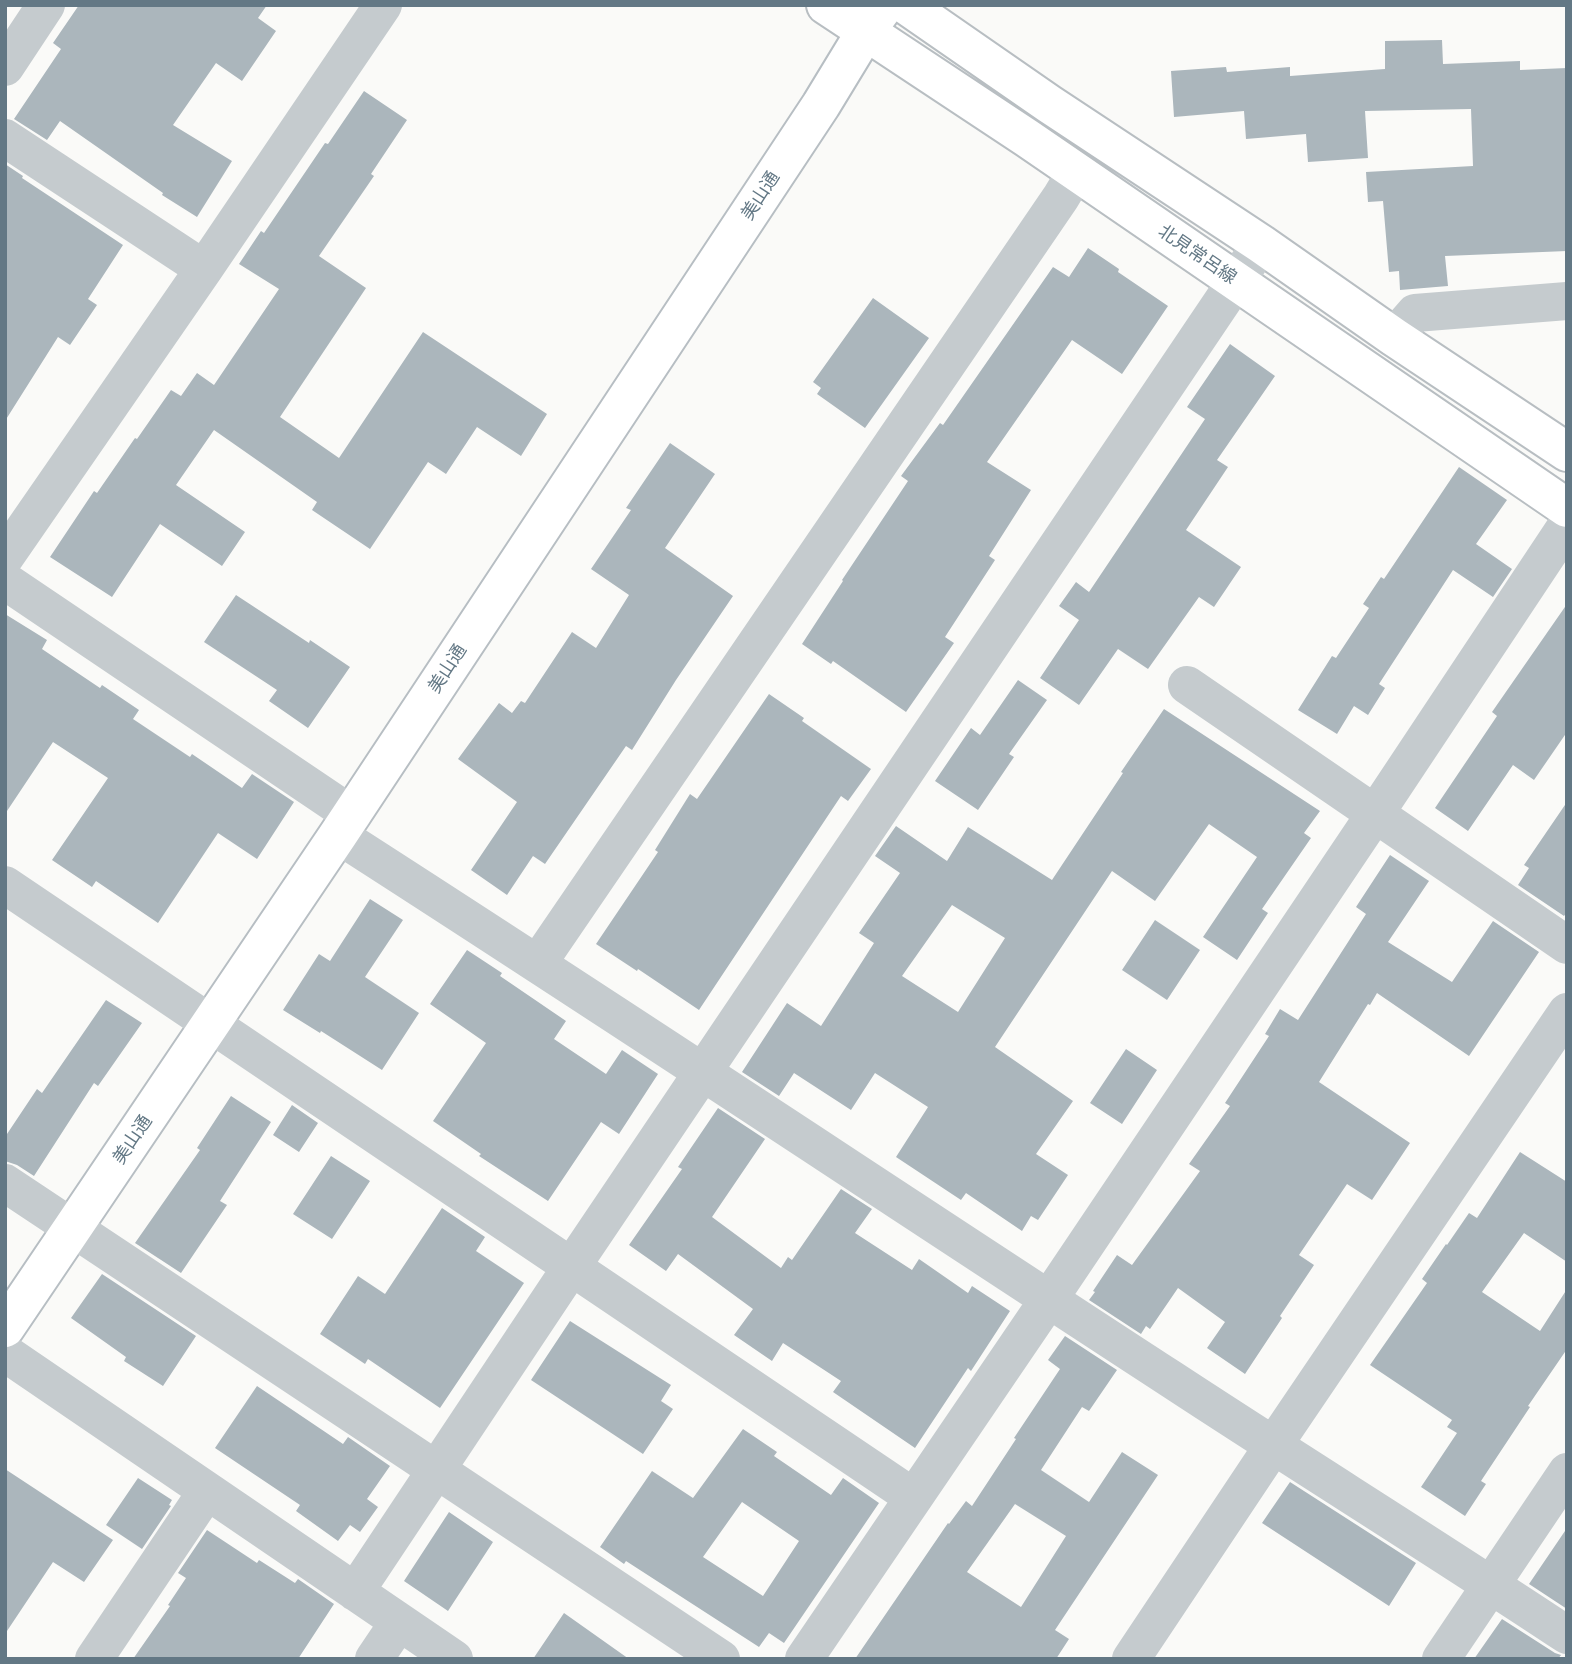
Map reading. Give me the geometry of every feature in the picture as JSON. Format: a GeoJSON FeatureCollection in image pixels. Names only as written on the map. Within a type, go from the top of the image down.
{"type":"FeatureCollection","features":[{"type":"Feature","properties":{"kind":"main road","name":"北見常呂線"},"geometry":{"type":"LineString","coordinates":[[825,5],[876,18],[1076,172],[1567,508]]}},
{"type":"Feature","properties":{"kind":"main road"},"geometry":{"type":"LineString","coordinates":[[906,5],[1567,452]]}},
{"type":"Feature","properties":{"kind":"main road","name":"美山通"},"geometry":{"type":"LineString","coordinates":[[5,1328],[345,825],[876,18]]}},
{"type":"Feature","properties":{"kind":"street"},"geometry":{"type":"LineString","coordinates":[[5,67],[47,5]]}},
{"type":"Feature","properties":{"kind":"street"},"geometry":{"type":"LineString","coordinates":[[5,557],[383,5]]}},
{"type":"Feature","properties":{"kind":"street"},"geometry":{"type":"LineString","coordinates":[[5,138],[204,269]]}},
{"type":"Feature","properties":{"kind":"street"},"geometry":{"type":"LineString","coordinates":[[538,964],[1076,172]]}},
{"type":"Feature","properties":{"kind":"street"},"geometry":{"type":"LineString","coordinates":[[355,1592],[1261,244]]}},
{"type":"Feature","properties":{"kind":"street"},"geometry":{"type":"LineString","coordinates":[[1394,337],[1415,313],[1567,301]]}},
{"type":"Feature","properties":{"kind":"street"},"geometry":{"type":"LineString","coordinates":[[804,1659],[1049,1299],[1567,525]]}},
{"type":"Feature","properties":{"kind":"street"},"geometry":{"type":"LineString","coordinates":[[5,581],[538,964],[1273,1446],[1567,1635]]}},
{"type":"Feature","properties":{"kind":"street"},"geometry":{"type":"LineString","coordinates":[[1187,685],[1567,945]]}},
{"type":"Feature","properties":{"kind":"street"},"geometry":{"type":"LineString","coordinates":[[5,885],[913,1497]]}},
{"type":"Feature","properties":{"kind":"street"},"geometry":{"type":"LineString","coordinates":[[1131,1659],[1567,1012]]}},
{"type":"Feature","properties":{"kind":"street"},"geometry":{"type":"LineString","coordinates":[[5,1183],[721,1659]]}},
{"type":"Feature","properties":{"kind":"street"},"geometry":{"type":"LineString","coordinates":[[5,1353],[454,1659]]}},
{"type":"Feature","properties":{"kind":"street"},"geometry":{"type":"LineString","coordinates":[[1441,1659],[1567,1472]]}},
{"type":"Feature","properties":{"kind":"street"},"geometry":{"type":"LineString","coordinates":[[94,1659],[207,1491]]}},
{"type":"Feature","properties":{"kind":"street"},"geometry":{"type":"LineString","coordinates":[[374,1659],[399,1622]]}},
{"type":"Feature","properties":{"kind":"building"},"geometry":{"type":"Polygon","coordinates":[[[79,5],[267,5],[258,18],[276,31],[242,81],[216,63],[173,125],[232,161],[197,217],[60,121],[47,140],[14,119],[61,49],[53,43],[79,5]]]}},
{"type":"Feature","properties":{"kind":"building"},"geometry":{"type":"Polygon","coordinates":[[[1442,40],[1443,64],[1520,61],[1520,70],[1567,68],[1567,251],[1445,256],[1448,286],[1400,290],[1399,271],[1389,272],[1383,201],[1368,202],[1366,172],[1473,166],[1471,109],[1365,111],[1368,158],[1308,162],[1306,134],[1246,139],[1244,111],[1174,117],[1171,71],[1226,67],[1227,72],[1290,67],[1290,76],[1385,69],[1385,41],[1442,40]]]}},
{"type":"Feature","properties":{"kind":"building"},"geometry":{"type":"Polygon","coordinates":[[[364,91],[407,120],[371,174],[374,176],[319,256],[366,288],[280,417],[339,458],[423,332],[547,414],[521,456],[477,427],[446,474],[428,462],[370,549],[312,510],[317,502],[214,430],[176,485],[245,532],[222,566],[160,524],[112,597],[50,557],[94,491],[97,493],[171,390],[181,396],[197,373],[214,385],[279,289],[239,264],[261,231],[264,233],[364,91]]]}},
{"type":"Feature","properties":{"kind":"building"},"geometry":{"type":"Polygon","coordinates":[[[5,164],[123,245],[88,299],[97,305],[70,345],[58,337],[5,421],[5,164]]]}},
{"type":"Feature","properties":{"kind":"building"},"geometry":{"type":"Polygon","coordinates":[[[1088,248],[1168,306],[1122,374],[1072,340],[987,462],[1031,490],[989,556],[995,560],[945,637],[954,643],[906,712],[833,661],[831,664],[802,644],[908,481],[901,476],[940,423],[943,425],[1053,267],[1069,277],[1088,248]]]}},
{"type":"Feature","properties":{"kind":"building"},"geometry":{"type":"Polygon","coordinates":[[[873,298],[929,338],[865,428],[817,394],[821,388],[813,382],[873,298]]]}},
{"type":"Feature","properties":{"kind":"building"},"geometry":{"type":"Polygon","coordinates":[[[1230,344],[1275,376],[1217,460],[1228,467],[1186,530],[1241,567],[1214,607],[1199,597],[1148,669],[1118,649],[1079,705],[1040,678],[1079,620],[1059,606],[1076,582],[1089,592],[1205,419],[1187,407],[1230,344]]]}},
{"type":"Feature","properties":{"kind":"building"},"geometry":{"type":"Polygon","coordinates":[[[670,443],[715,474],[665,548],[733,596],[632,750],[626,746],[545,864],[533,856],[507,895],[471,870],[517,802],[458,759],[499,703],[512,713],[521,701],[525,703],[572,632],[596,648],[629,595],[591,569],[631,510],[626,508],[670,443]]]}},
{"type":"Feature","properties":{"kind":"building"},"geometry":{"type":"Polygon","coordinates":[[[1459,467],[1507,500],[1476,544],[1512,569],[1493,597],[1453,570],[1379,684],[1385,688],[1368,715],[1354,706],[1337,734],[1298,710],[1332,656],[1336,658],[1369,608],[1363,604],[1381,577],[1384,579],[1459,467]]]}},
{"type":"Feature","properties":{"kind":"building"},"geometry":{"type":"Polygon","coordinates":[[[236,595],[350,667],[308,728],[269,701],[277,690],[204,642],[236,595]]]}},
{"type":"Feature","properties":{"kind":"building"},"geometry":{"type":"Polygon","coordinates":[[[1567,604],[1567,732],[1534,780],[1513,765],[1468,831],[1435,808],[1497,716],[1492,712],[1567,604]]]}},
{"type":"Feature","properties":{"kind":"building"},"geometry":{"type":"Polygon","coordinates":[[[5,614],[47,640],[42,649],[100,688],[102,685],[139,710],[133,719],[190,757],[192,754],[242,788],[252,774],[294,802],[257,859],[218,833],[158,923],[96,881],[92,887],[52,860],[108,778],[53,742],[5,814],[5,614]]]}},
{"type":"Feature","properties":{"kind":"building"},"geometry":{"type":"Polygon","coordinates":[[[1018,680],[1047,700],[1009,754],[1014,757],[978,810],[935,781],[971,728],[980,735],[1018,680]]]}},
{"type":"Feature","properties":{"kind":"building"},"geometry":{"type":"Polygon","coordinates":[[[769,694],[804,718],[802,721],[871,769],[848,801],[841,796],[699,1010],[596,944],[658,852],[655,850],[690,794],[697,799],[769,694]]]}},
{"type":"Feature","properties":{"kind":"building"},"geometry":{"type":"Polygon","coordinates":[[[1164,709],[1320,811],[1304,833],[1311,838],[1262,909],[1268,913],[1237,960],[1203,937],[1257,857],[1209,824],[1155,901],[1112,871],[995,1047],[1073,1101],[1036,1154],[1068,1175],[1038,1220],[1031,1216],[1022,1231],[966,1193],[961,1200],[896,1157],[928,1107],[875,1073],[851,1110],[794,1073],[779,1096],[742,1072],[787,1003],[821,1026],[874,943],[859,933],[900,873],[875,856],[896,826],[947,861],[968,827],[1052,880],[1123,773],[1121,772],[1164,709]],[[952,905],[902,976],[958,1012],[1005,938],[952,905]]]}},
{"type":"Feature","properties":{"kind":"building"},"geometry":{"type":"Polygon","coordinates":[[[1567,802],[1567,912],[1564,916],[1518,885],[1529,868],[1524,865],[1567,802]]]}},
{"type":"Feature","properties":{"kind":"building"},"geometry":{"type":"Polygon","coordinates":[[[1390,855],[1429,881],[1388,942],[1452,982],[1493,921],[1539,952],[1469,1056],[1377,993],[1370,1005],[1368,1004],[1319,1082],[1410,1143],[1372,1200],[1347,1184],[1299,1255],[1314,1265],[1245,1374],[1207,1348],[1225,1322],[1178,1288],[1150,1329],[1146,1326],[1141,1334],[1089,1300],[1095,1292],[1093,1291],[1117,1255],[1132,1265],[1200,1171],[1189,1164],[1230,1106],[1225,1103],[1269,1036],[1265,1034],[1280,1009],[1298,1020],[1366,914],[1356,907],[1390,855]]]}},
{"type":"Feature","properties":{"kind":"building"},"geometry":{"type":"Polygon","coordinates":[[[370,899],[403,920],[365,977],[419,1013],[382,1070],[283,1010],[319,954],[330,961],[370,899]]]}},
{"type":"Feature","properties":{"kind":"building"},"geometry":{"type":"Polygon","coordinates":[[[1155,920],[1200,950],[1167,1000],[1122,970],[1155,920]]]}},
{"type":"Feature","properties":{"kind":"building"},"geometry":{"type":"Polygon","coordinates":[[[467,950],[566,1021],[554,1039],[606,1074],[622,1050],[658,1074],[619,1134],[601,1122],[548,1201],[479,1156],[481,1154],[433,1121],[486,1043],[430,1004],[467,950]]]}},
{"type":"Feature","properties":{"kind":"building"},"geometry":{"type":"Polygon","coordinates":[[[106,1000],[142,1023],[98,1086],[94,1083],[34,1176],[5,1161],[5,1137],[37,1089],[42,1093],[106,1000]]]}},
{"type":"Feature","properties":{"kind":"building"},"geometry":{"type":"Polygon","coordinates":[[[1126,1049],[1157,1070],[1122,1124],[1090,1103],[1126,1049]]]}},
{"type":"Feature","properties":{"kind":"building"},"geometry":{"type":"Polygon","coordinates":[[[231,1096],[271,1122],[220,1201],[227,1205],[181,1273],[135,1243],[200,1150],[197,1148],[231,1096]]]}},
{"type":"Feature","properties":{"kind":"building"},"geometry":{"type":"Polygon","coordinates":[[[292,1105],[318,1123],[299,1152],[273,1135],[292,1105]]]}},
{"type":"Feature","properties":{"kind":"building"},"geometry":{"type":"Polygon","coordinates":[[[718,1108],[765,1139],[712,1217],[781,1268],[788,1257],[792,1260],[841,1189],[872,1209],[855,1233],[912,1270],[919,1259],[968,1293],[972,1286],[1010,1311],[971,1371],[968,1368],[915,1448],[833,1392],[841,1381],[783,1343],[772,1361],[734,1335],[753,1309],[678,1254],[666,1271],[629,1245],[682,1169],[678,1167],[718,1108]]]}},
{"type":"Feature","properties":{"kind":"building"},"geometry":{"type":"Polygon","coordinates":[[[1520,1152],[1567,1182],[1567,1262],[1524,1233],[1482,1292],[1540,1331],[1567,1289],[1567,1349],[1481,1481],[1486,1484],[1465,1516],[1421,1487],[1457,1433],[1447,1427],[1452,1420],[1370,1365],[1427,1283],[1422,1279],[1446,1244],[1469,1213],[1477,1218],[1520,1152]]]}},
{"type":"Feature","properties":{"kind":"building"},"geometry":{"type":"Polygon","coordinates":[[[331,1156],[370,1181],[332,1239],[293,1214],[331,1156]]]}},
{"type":"Feature","properties":{"kind":"building"},"geometry":{"type":"Polygon","coordinates":[[[442,1208],[485,1237],[476,1251],[524,1283],[440,1408],[368,1359],[365,1364],[320,1334],[358,1276],[385,1294],[442,1208]]]}},
{"type":"Feature","properties":{"kind":"building"},"geometry":{"type":"Polygon","coordinates":[[[102,1274],[196,1336],[163,1386],[124,1361],[126,1357],[71,1318],[102,1274]]]}},
{"type":"Feature","properties":{"kind":"building"},"geometry":{"type":"Polygon","coordinates":[[[570,1321],[671,1385],[661,1401],[673,1409],[643,1454],[531,1380],[570,1321]]]}},
{"type":"Feature","properties":{"kind":"building"},"geometry":{"type":"Polygon","coordinates":[[[1065,1336],[1117,1370],[1089,1411],[1082,1407],[1041,1470],[1089,1502],[1122,1452],[1158,1475],[1055,1630],[1069,1639],[1056,1659],[855,1659],[948,1523],[966,1501],[972,1506],[1016,1439],[1014,1438],[1060,1369],[1048,1360],[1065,1336]],[[1015,1504],[967,1572],[1021,1607],[1066,1536],[1015,1504]]]}},
{"type":"Feature","properties":{"kind":"building"},"geometry":{"type":"Polygon","coordinates":[[[257,1386],[343,1444],[348,1437],[390,1466],[367,1499],[378,1507],[360,1532],[350,1525],[338,1541],[296,1511],[300,1505],[215,1448],[257,1386]]]}},
{"type":"Feature","properties":{"kind":"building"},"geometry":{"type":"Polygon","coordinates":[[[743,1429],[777,1452],[774,1456],[831,1495],[843,1478],[879,1503],[784,1643],[769,1633],[759,1647],[600,1547],[652,1471],[693,1498],[743,1429]],[[742,1502],[703,1557],[763,1596],[799,1541],[742,1502]]]}},
{"type":"Feature","properties":{"kind":"building"},"geometry":{"type":"Polygon","coordinates":[[[5,1469],[113,1540],[84,1582],[53,1562],[5,1634],[5,1469]]]}},
{"type":"Feature","properties":{"kind":"building"},"geometry":{"type":"Polygon","coordinates":[[[138,1478],[172,1500],[169,1505],[171,1506],[142,1549],[106,1525],[138,1478]]]}},
{"type":"Feature","properties":{"kind":"building"},"geometry":{"type":"Polygon","coordinates":[[[1290,1482],[1416,1563],[1389,1606],[1262,1523],[1290,1482]]]}},
{"type":"Feature","properties":{"kind":"building"},"geometry":{"type":"Polygon","coordinates":[[[449,1512],[493,1542],[448,1611],[404,1581],[449,1512]]]}},
{"type":"Feature","properties":{"kind":"building"},"geometry":{"type":"Polygon","coordinates":[[[1567,1528],[1567,1609],[1529,1584],[1567,1528]]]}},
{"type":"Feature","properties":{"kind":"building"},"geometry":{"type":"Polygon","coordinates":[[[207,1530],[257,1563],[259,1560],[295,1583],[298,1579],[334,1604],[298,1659],[133,1659],[170,1606],[168,1605],[186,1578],[178,1573],[207,1530]]]}},
{"type":"Feature","properties":{"kind":"building"},"geometry":{"type":"Polygon","coordinates":[[[564,1613],[629,1659],[533,1659],[564,1613]]]}},
{"type":"Feature","properties":{"kind":"building"},"geometry":{"type":"Polygon","coordinates":[[[1502,1619],[1561,1655],[1558,1659],[1474,1659],[1502,1619]]]}}]}
